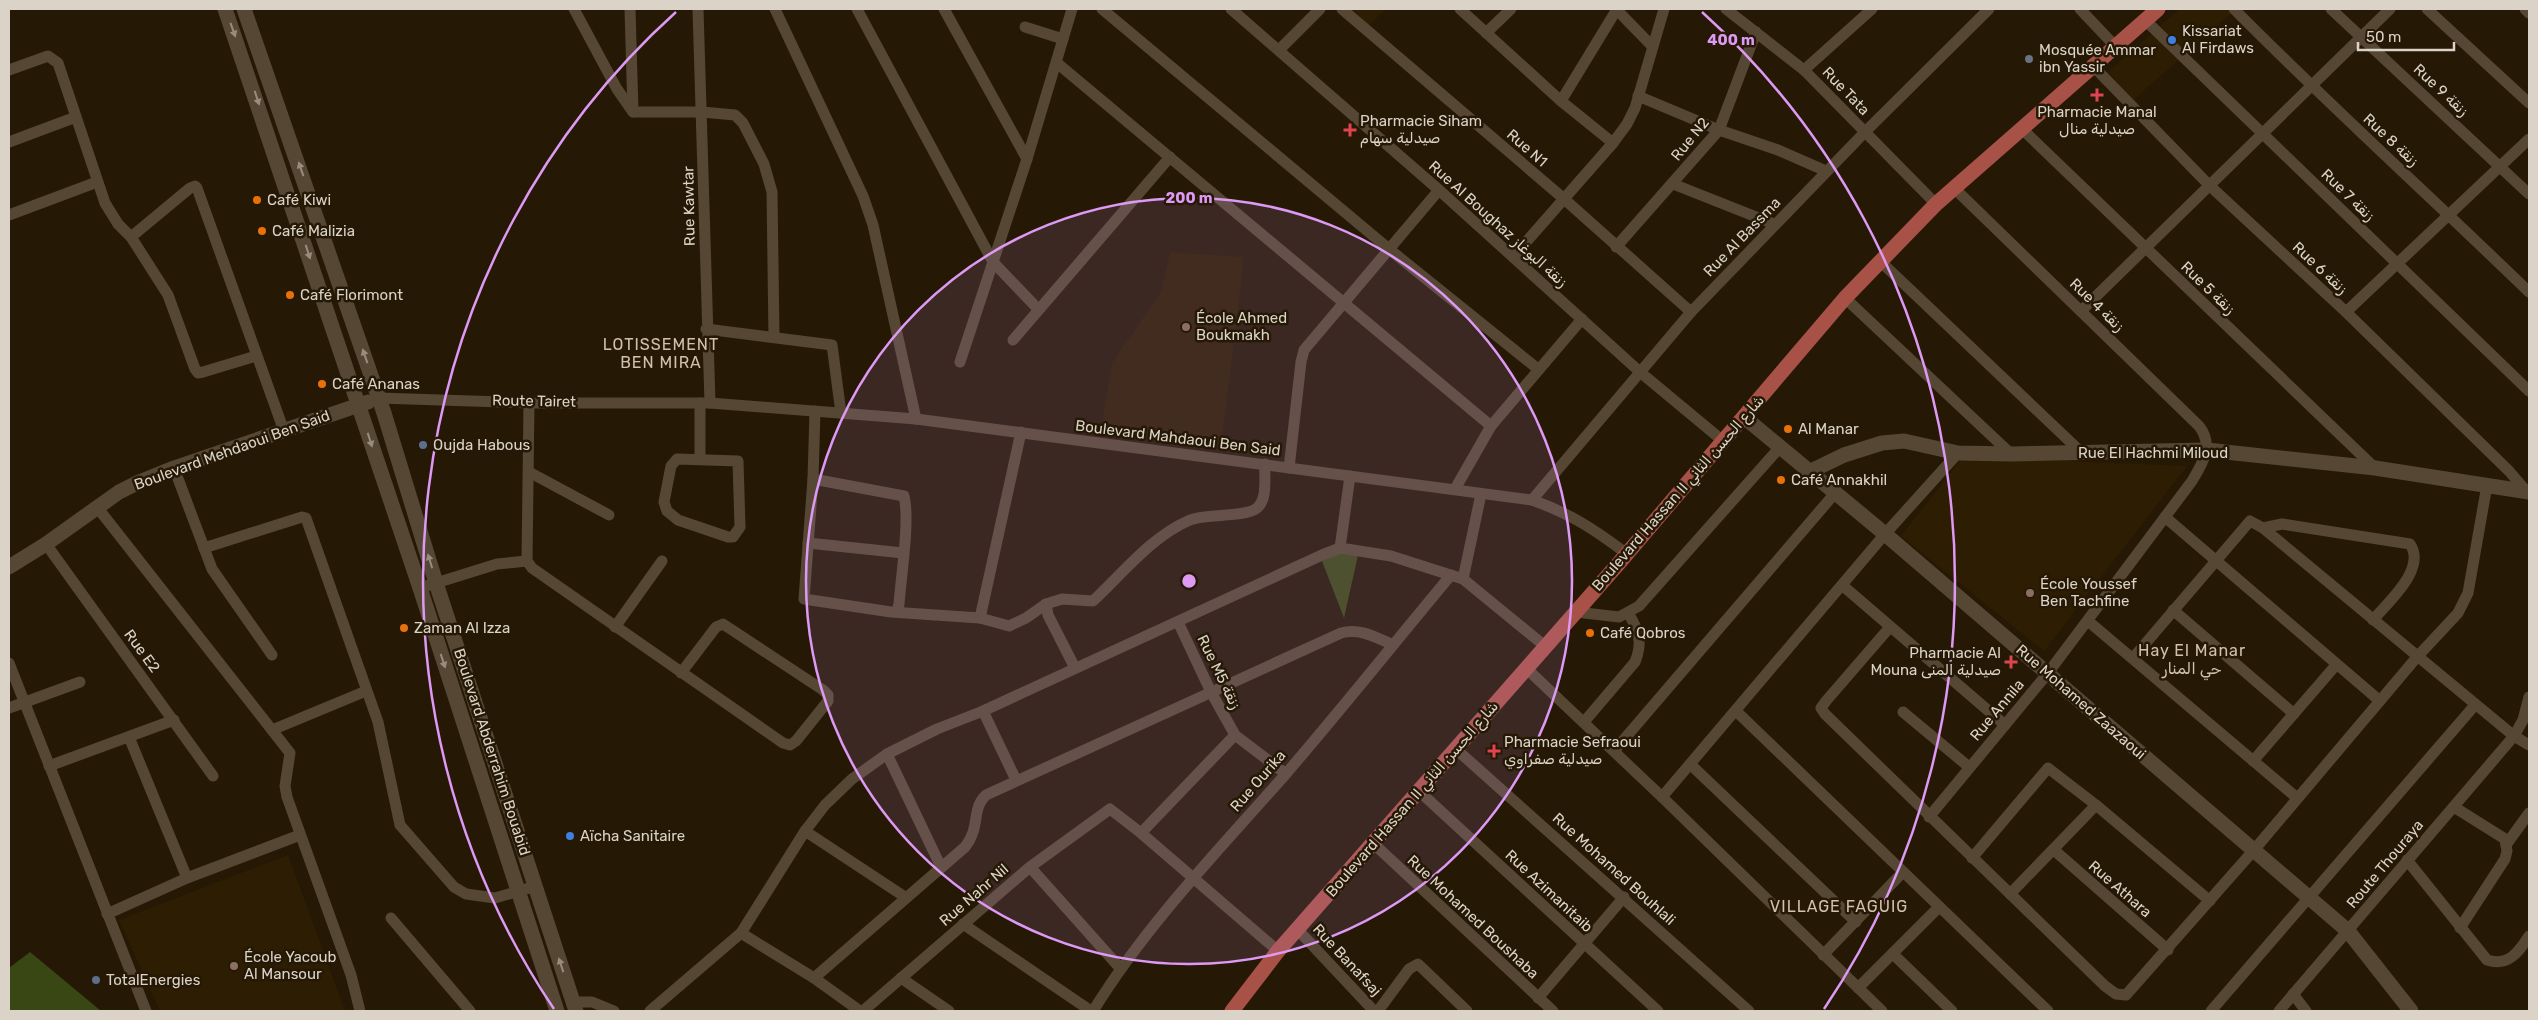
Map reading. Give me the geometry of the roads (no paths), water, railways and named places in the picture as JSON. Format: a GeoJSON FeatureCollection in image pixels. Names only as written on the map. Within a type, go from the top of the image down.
{"type":"FeatureCollection","features":[{"type":"Feature","properties":{"kind":"main road","name":"Boulevard Abderrahim Bouabid"},"geometry":{"type":"LineString","coordinates":[[226,9],[420,588],[558,1011]]}},
{"type":"Feature","properties":{"kind":"main road","name":"Boulevard Abderrahim Bouabid"},"geometry":{"type":"LineString","coordinates":[[244,9],[379,398],[436,583],[575,1006]]}},
{"type":"Feature","properties":{"kind":"main road","name":"Boulevard Hassan II شارع الحسن الثاني"},"geometry":{"type":"LineString","coordinates":[[1232,1011],[1278,951],[1457,750],[1845,298],[1936,204],[2158,9]]}},
{"type":"Feature","properties":{"kind":"main road","name":"Route Tairet"},"geometry":{"type":"LineString","coordinates":[[359,405],[379,398]]}},
{"type":"Feature","properties":{"kind":"main road","name":"Boulevard Mehdaoui Ben Said"},"geometry":{"type":"LineString","coordinates":[[9,567],[46,544],[97,507],[137,483],[174,468],[359,405]]}},
{"type":"Feature","properties":{"kind":"main road","name":"Rue Mohamed Zaazaoui"},"geometry":{"type":"LineString","coordinates":[[1744,417],[1836,492],[2348,931],[2411,1011]]}},
{"type":"Feature","properties":{"kind":"main road","name":"Rue El Hachmi Miloud"},"geometry":{"type":"LineString","coordinates":[[1811,471],[1844,456],[1904,441],[1958,453],[2011,454],[2207,450],[2375,468],[2528,492]]}},
{"type":"Feature","properties":{"kind":"street"},"geometry":{"type":"LineString","coordinates":[[574,9],[617,89],[634,112]]}},
{"type":"Feature","properties":{"kind":"street"},"geometry":{"type":"LineString","coordinates":[[630,9],[634,112]]}},
{"type":"Feature","properties":{"kind":"street","name":"Rue Kawtar"},"geometry":{"type":"LineString","coordinates":[[698,9],[706,329],[705,403],[700,459]]}},
{"type":"Feature","properties":{"kind":"street"},"geometry":{"type":"LineString","coordinates":[[775,9],[863,196],[873,225],[916,419]]}},
{"type":"Feature","properties":{"kind":"street"},"geometry":{"type":"LineString","coordinates":[[856,9],[993,262],[1038,309]]}},
{"type":"Feature","properties":{"kind":"street"},"geometry":{"type":"LineString","coordinates":[[944,9],[1027,159]]}},
{"type":"Feature","properties":{"kind":"street"},"geometry":{"type":"LineString","coordinates":[[960,362],[1027,159],[1072,9]]}},
{"type":"Feature","properties":{"kind":"street"},"geometry":{"type":"LineString","coordinates":[[1102,9],[1389,249],[1538,369]]}},
{"type":"Feature","properties":{"kind":"street","name":"Rue Al Boughaz زنقة البوغاز"},"geometry":{"type":"LineString","coordinates":[[1231,9],[1439,190],[1640,372],[1723,441]]}},
{"type":"Feature","properties":{"kind":"street"},"geometry":{"type":"LineString","coordinates":[[1279,50],[1320,9]]}},
{"type":"Feature","properties":{"kind":"street","name":"Rue N1"},"geometry":{"type":"LineString","coordinates":[[1342,9],[1563,198],[1691,312]]}},
{"type":"Feature","properties":{"kind":"street"},"geometry":{"type":"LineString","coordinates":[[1460,9],[1561,101],[1613,142]]}},
{"type":"Feature","properties":{"kind":"street"},"geometry":{"type":"LineString","coordinates":[[1486,32],[1511,9]]}},
{"type":"Feature","properties":{"kind":"street"},"geometry":{"type":"LineString","coordinates":[[1561,101],[1616,9],[1651,46]]}},
{"type":"Feature","properties":{"kind":"street"},"geometry":{"type":"LineString","coordinates":[[1513,257],[1613,142],[1631,116],[1651,46],[1664,9]]}},
{"type":"Feature","properties":{"kind":"street","name":"Rue Tata"},"geometry":{"type":"LineString","coordinates":[[1726,9],[1804,70],[1936,204]]}},
{"type":"Feature","properties":{"kind":"street"},"geometry":{"type":"LineString","coordinates":[[1804,70],[1872,9]]}},
{"type":"Feature","properties":{"kind":"street","name":"Rue Al Bassma"},"geometry":{"type":"LineString","coordinates":[[1532,500],[1691,312],[1864,132],[1989,9]]}},
{"type":"Feature","properties":{"kind":"street"},"geometry":{"type":"LineString","coordinates":[[2080,9],[2115,46]]}},
{"type":"Feature","properties":{"kind":"street","name":"Rue 8 زنقة"},"geometry":{"type":"LineString","coordinates":[[2234,9],[2311,87],[2450,214],[2529,292]]}},
{"type":"Feature","properties":{"kind":"street","name":"Rue 9 زنقة"},"geometry":{"type":"LineString","coordinates":[[2331,9],[2529,194]]}},
{"type":"Feature","properties":{"kind":"street"},"geometry":{"type":"LineString","coordinates":[[2081,311],[2390,9]]}},
{"type":"Feature","properties":{"kind":"street"},"geometry":{"type":"LineString","coordinates":[[2428,9],[2529,103]]}},
{"type":"Feature","properties":{"kind":"street"},"geometry":{"type":"LineString","coordinates":[[2525,9],[2529,13]]}},
{"type":"Feature","properties":{"kind":"street","name":"Rue 7 زنقة"},"geometry":{"type":"LineString","coordinates":[[2145,20],[2529,391]]}},
{"type":"Feature","properties":{"kind":"street"},"geometry":{"type":"LineString","coordinates":[[1025,27],[1063,39]]}},
{"type":"Feature","properties":{"kind":"street","name":"Rue N2"},"geometry":{"type":"LineString","coordinates":[[1616,247],[1719,130],[1756,32]]}},
{"type":"Feature","properties":{"kind":"street"},"geometry":{"type":"LineString","coordinates":[[9,70],[48,56],[54,58],[97,182],[110,213],[131,237],[168,295],[198,373],[256,356]]}},
{"type":"Feature","properties":{"kind":"street"},"geometry":{"type":"LineString","coordinates":[[1057,63],[1491,426]]}},
{"type":"Feature","properties":{"kind":"street","name":"Rue 6 زنقة"},"geometry":{"type":"LineString","coordinates":[[2093,66],[2210,186],[2346,312],[2509,471],[2528,492]]}},
{"type":"Feature","properties":{"kind":"street"},"geometry":{"type":"LineString","coordinates":[[1638,96],[1719,130],[1778,150],[1826,171]]}},
{"type":"Feature","properties":{"kind":"street"},"geometry":{"type":"LineString","coordinates":[[634,112],[702,112],[735,115],[739,118],[764,164],[772,192],[774,337]]}},
{"type":"Feature","properties":{"kind":"street"},"geometry":{"type":"LineString","coordinates":[[9,142],[76,117]]}},
{"type":"Feature","properties":{"kind":"street","name":"Rue 5 زنقة"},"geometry":{"type":"LineString","coordinates":[[2021,128],[2375,468]]}},
{"type":"Feature","properties":{"kind":"street"},"geometry":{"type":"LineString","coordinates":[[2346,312],[2529,139]]}},
{"type":"Feature","properties":{"kind":"street"},"geometry":{"type":"LineString","coordinates":[[1013,340],[1170,157]]}},
{"type":"Feature","properties":{"kind":"street"},"geometry":{"type":"LineString","coordinates":[[9,215],[97,182]]}},
{"type":"Feature","properties":{"kind":"street"},"geometry":{"type":"LineString","coordinates":[[1673,184],[1774,224]]}},
{"type":"Feature","properties":{"kind":"street"},"geometry":{"type":"LineString","coordinates":[[131,237],[190,188],[195,186],[197,188],[284,432]]}},
{"type":"Feature","properties":{"kind":"street","name":"Rue 4 زنقة"},"geometry":{"type":"LineString","coordinates":[[1954,188],[2199,426],[2207,440],[2207,450]]}},
{"type":"Feature","properties":{"kind":"street"},"geometry":{"type":"LineString","coordinates":[[1289,468],[1304,350],[1439,190]]}},
{"type":"Feature","properties":{"kind":"street"},"geometry":{"type":"LineString","coordinates":[[1880,261],[2082,453]]}},
{"type":"Feature","properties":{"kind":"street"},"geometry":{"type":"LineString","coordinates":[[1845,298],[2011,454]]}},
{"type":"Feature","properties":{"kind":"street"},"geometry":{"type":"LineString","coordinates":[[1455,489],[1491,426],[1582,319]]}},
{"type":"Feature","properties":{"kind":"street"},"geometry":{"type":"LineString","coordinates":[[706,329],[832,345],[842,412]]}},
{"type":"Feature","properties":{"kind":"street","name":"Route Tairet"},"geometry":{"type":"LineString","coordinates":[[379,398],[529,403],[705,403]]}},
{"type":"Feature","properties":{"kind":"street"},"geometry":{"type":"LineString","coordinates":[[529,403],[527,561],[537,573],[681,673],[783,743],[790,745],[796,741],[828,701],[828,695],[823,690],[722,624],[716,627],[681,673]]}},
{"type":"Feature","properties":{"kind":"street","name":"Boulevard Mahdaoui Ben Said"},"geometry":{"type":"LineString","coordinates":[[705,403],[916,419],[1532,500],[1565,512],[1600,533],[1627,554]]}},
{"type":"Feature","properties":{"kind":"street"},"geometry":{"type":"LineString","coordinates":[[815,411],[813,479],[804,599],[897,611],[980,618],[1009,626],[1026,618],[1046,604],[1062,598],[1093,601],[1158,539],[1191,519],[1234,513],[1248,514],[1258,508],[1264,496],[1265,464]]}},
{"type":"Feature","properties":{"kind":"street"},"geometry":{"type":"LineString","coordinates":[[980,618],[1021,432]]}},
{"type":"Feature","properties":{"kind":"street"},"geometry":{"type":"LineString","coordinates":[[1576,612],[1619,617],[1639,606],[1781,446]]}},
{"type":"Feature","properties":{"kind":"street","name":"Rue Annila"},"geometry":{"type":"LineString","coordinates":[[1929,817],[2048,673],[2088,621],[2192,482],[2207,450]]}},
{"type":"Feature","properties":{"kind":"street"},"geometry":{"type":"LineString","coordinates":[[1662,797],[1885,534],[1958,453]]}},
{"type":"Feature","properties":{"kind":"street"},"geometry":{"type":"LineString","coordinates":[[677,459],[700,459],[738,461],[740,527],[734,537],[728,537],[678,520],[665,507],[673,461],[677,459]]}},
{"type":"Feature","properties":{"kind":"street"},"geometry":{"type":"LineString","coordinates":[[174,468],[212,569],[272,655]]}},
{"type":"Feature","properties":{"kind":"street"},"geometry":{"type":"LineString","coordinates":[[529,472],[610,514]]}},
{"type":"Feature","properties":{"kind":"street"},"geometry":{"type":"LineString","coordinates":[[1340,548],[1350,476]]}},
{"type":"Feature","properties":{"kind":"street"},"geometry":{"type":"LineString","coordinates":[[813,479],[904,496],[906,504],[900,604],[897,611]]}},
{"type":"Feature","properties":{"kind":"street"},"geometry":{"type":"LineString","coordinates":[[1890,627],[1822,708],[1825,714],[1929,817],[2116,994],[2126,995],[2168,950],[2254,850],[2296,797],[2458,613],[2468,593],[2487,485]]}},
{"type":"Feature","properties":{"kind":"street"},"geometry":{"type":"LineString","coordinates":[[1614,751],[1836,492]]}},
{"type":"Feature","properties":{"kind":"street"},"geometry":{"type":"LineString","coordinates":[[1463,579],[1481,494]]}},
{"type":"Feature","properties":{"kind":"street"},"geometry":{"type":"LineString","coordinates":[[97,507],[290,753],[285,786],[300,835],[351,975],[360,1011]]}},
{"type":"Feature","properties":{"kind":"street"},"geometry":{"type":"LineString","coordinates":[[204,548],[302,517],[306,518],[385,746],[396,814],[406,833],[454,887],[466,894],[494,898],[536,886]]}},
{"type":"Feature","properties":{"kind":"street"},"geometry":{"type":"LineString","coordinates":[[2165,517],[2380,701]]}},
{"type":"Feature","properties":{"kind":"street"},"geometry":{"type":"LineString","coordinates":[[2133,658],[2250,521],[2263,528],[2417,658],[2514,736],[2529,745]]}},
{"type":"Feature","properties":{"kind":"street"},"geometry":{"type":"LineString","coordinates":[[2263,528],[2282,524],[2410,544],[2415,556],[2411,570],[2373,620]]}},
{"type":"Feature","properties":{"kind":"street"},"geometry":{"type":"LineString","coordinates":[[808,543],[903,553]]}},
{"type":"Feature","properties":{"kind":"street","name":"Rue E2"},"geometry":{"type":"LineString","coordinates":[[46,544],[213,776]]}},
{"type":"Feature","properties":{"kind":"street"},"geometry":{"type":"LineString","coordinates":[[650,1011],[741,933],[805,831],[825,805],[852,778],[887,754],[937,729],[983,711],[1340,548],[1391,556],[1463,579],[1546,647]]}},
{"type":"Feature","properties":{"kind":"street"},"geometry":{"type":"LineString","coordinates":[[420,588],[497,564],[527,561]]}},
{"type":"Feature","properties":{"kind":"street"},"geometry":{"type":"LineString","coordinates":[[615,627],[662,561]]}},
{"type":"Feature","properties":{"kind":"street","name":"Rue Ourika"},"geometry":{"type":"LineString","coordinates":[[1092,1011],[1120,968],[1193,879],[1286,774],[1451,575]]}},
{"type":"Feature","properties":{"kind":"street"},"geometry":{"type":"LineString","coordinates":[[1842,585],[2005,725]]}},
{"type":"Feature","properties":{"kind":"street"},"geometry":{"type":"LineString","coordinates":[[1046,604],[1048,614],[1075,668]]}},
{"type":"Feature","properties":{"kind":"street"},"geometry":{"type":"LineString","coordinates":[[2173,610],[2237,663],[2294,714]]}},
{"type":"Feature","properties":{"kind":"street"},"geometry":{"type":"LineString","coordinates":[[1584,722],[1635,662],[1639,652],[1638,628],[1628,613]]}},
{"type":"Feature","properties":{"kind":"street"},"geometry":{"type":"LineString","coordinates":[[2088,621],[2296,797]]}},
{"type":"Feature","properties":{"kind":"street","name":"Rue M5 زنقة"},"geometry":{"type":"LineString","coordinates":[[1178,622],[1211,692],[1234,735]]}},
{"type":"Feature","properties":{"kind":"street"},"geometry":{"type":"LineString","coordinates":[[814,978],[973,838],[977,824],[977,808],[982,798],[1016,780],[1341,633],[1352,630],[1361,631],[1392,645]]}},
{"type":"Feature","properties":{"kind":"street"},"geometry":{"type":"LineString","coordinates":[[9,663],[146,1011]]}},
{"type":"Feature","properties":{"kind":"street"},"geometry":{"type":"LineString","coordinates":[[2254,761],[2336,665]]}},
{"type":"Feature","properties":{"kind":"street"},"geometry":{"type":"LineString","coordinates":[[1526,668],[1882,1011]]}},
{"type":"Feature","properties":{"kind":"street"},"geometry":{"type":"LineString","coordinates":[[9,708],[80,682]]}},
{"type":"Feature","properties":{"kind":"street"},"geometry":{"type":"LineString","coordinates":[[272,730],[366,691]]}},
{"type":"Feature","properties":{"kind":"street","name":"Route Thouraya"},"geometry":{"type":"LineString","coordinates":[[2279,1011],[2514,736],[2523,720],[2529,697]]}},
{"type":"Feature","properties":{"kind":"street"},"geometry":{"type":"LineString","coordinates":[[2210,1011],[2475,705]]}},
{"type":"Feature","properties":{"kind":"street"},"geometry":{"type":"LineString","coordinates":[[983,711],[1016,780]]}},
{"type":"Feature","properties":{"kind":"street"},"geometry":{"type":"LineString","coordinates":[[1736,711],[2048,1011]]}},
{"type":"Feature","properties":{"kind":"street"},"geometry":{"type":"LineString","coordinates":[[1903,712],[1969,768]]}},
{"type":"Feature","properties":{"kind":"street"},"geometry":{"type":"LineString","coordinates":[[49,766],[174,720]]}},
{"type":"Feature","properties":{"kind":"street"},"geometry":{"type":"LineString","coordinates":[[1278,951],[1141,833],[1234,735],[1286,774]]}},
{"type":"Feature","properties":{"kind":"street"},"geometry":{"type":"LineString","coordinates":[[130,737],[187,878]]}},
{"type":"Feature","properties":{"kind":"street","name":"Rue Mohamed Bouhlali"},"geometry":{"type":"LineString","coordinates":[[1457,750],[1624,896],[1749,1011]]}},
{"type":"Feature","properties":{"kind":"street"},"geometry":{"type":"LineString","coordinates":[[887,754],[941,867]]}},
{"type":"Feature","properties":{"kind":"street"},"geometry":{"type":"LineString","coordinates":[[1690,764],[1856,922]]}},
{"type":"Feature","properties":{"kind":"street"},"geometry":{"type":"LineString","coordinates":[[1972,858],[2048,768],[2096,805],[2210,901]]}},
{"type":"Feature","properties":{"kind":"street","name":"Rue Azimanitaib"},"geometry":{"type":"LineString","coordinates":[[1420,792],[1658,1011]]}},
{"type":"Feature","properties":{"kind":"street"},"geometry":{"type":"LineString","coordinates":[[2010,894],[2096,805]]}},
{"type":"Feature","properties":{"kind":"street"},"geometry":{"type":"LineString","coordinates":[[2454,807],[2504,839],[2506,845],[2505,859],[2460,928]]}},
{"type":"Feature","properties":{"kind":"street","name":"Rue Nahr Nil"},"geometry":{"type":"LineString","coordinates":[[861,1011],[1030,867],[1110,809],[1141,833]]}},
{"type":"Feature","properties":{"kind":"street"},"geometry":{"type":"LineString","coordinates":[[2506,845],[2529,813]]}},
{"type":"Feature","properties":{"kind":"street"},"geometry":{"type":"LineString","coordinates":[[805,831],[905,897]]}},
{"type":"Feature","properties":{"kind":"street"},"geometry":{"type":"LineString","coordinates":[[107,914],[187,878],[300,835]]}},
{"type":"Feature","properties":{"kind":"street","name":"Rue Mohamed Boushaba"},"geometry":{"type":"LineString","coordinates":[[1374,844],[1553,1011]]}},
{"type":"Feature","properties":{"kind":"street","name":"Rue Athara"},"geometry":{"type":"LineString","coordinates":[[2054,850],[2168,950]]}},
{"type":"Feature","properties":{"kind":"street"},"geometry":{"type":"LineString","coordinates":[[2407,860],[2482,957],[2494,963],[2511,958],[2519,952],[2529,936]]}},
{"type":"Feature","properties":{"kind":"street"},"geometry":{"type":"LineString","coordinates":[[1030,867],[1120,968]]}},
{"type":"Feature","properties":{"kind":"street"},"geometry":{"type":"LineString","coordinates":[[1823,955],[1903,872]]}},
{"type":"Feature","properties":{"kind":"street"},"geometry":{"type":"LineString","coordinates":[[1538,998],[1585,945],[1624,896]]}},
{"type":"Feature","properties":{"kind":"street"},"geometry":{"type":"LineString","coordinates":[[1858,988],[1939,907]]}},
{"type":"Feature","properties":{"kind":"street"},"geometry":{"type":"LineString","coordinates":[[390,918],[470,1011]]}},
{"type":"Feature","properties":{"kind":"street"},"geometry":{"type":"LineString","coordinates":[[963,924],[1092,1011]]}},
{"type":"Feature","properties":{"kind":"street","name":"Rue Banafsaj"},"geometry":{"type":"LineString","coordinates":[[1298,930],[1376,1011]]}},
{"type":"Feature","properties":{"kind":"street"},"geometry":{"type":"LineString","coordinates":[[741,933],[814,978],[861,1011]]}},
{"type":"Feature","properties":{"kind":"street"},"geometry":{"type":"LineString","coordinates":[[1893,954],[1952,1011]]}},
{"type":"Feature","properties":{"kind":"street"},"geometry":{"type":"LineString","coordinates":[[1376,1011],[1410,969],[1418,964],[1467,1011]]}},
{"type":"Feature","properties":{"kind":"street"},"geometry":{"type":"LineString","coordinates":[[901,978],[949,1011]]}},
{"type":"Feature","properties":{"kind":"street"},"geometry":{"type":"LineString","coordinates":[[2293,994],[2306,1011]]}},
{"type":"Feature","properties":{"kind":"street"},"geometry":{"type":"LineString","coordinates":[[575,1006],[592,1002],[614,1011]]}},
{"type":"Feature","properties":{"kind":"place","name":"Kissariat Al Firdaws"},"geometry":{"type":"Point","coordinates":[2172,40]}},
{"type":"Feature","properties":{"kind":"place","name":"Mosquée Ammar ibn Yassir"},"geometry":{"type":"Point","coordinates":[2029,59]}},
{"type":"Feature","properties":{"kind":"place","name":"Pharmacie Manal صيدلية منال"},"geometry":{"type":"Point","coordinates":[2097,95]}},
{"type":"Feature","properties":{"kind":"place","name":"Pharmacie Siham صيدلية سهام"},"geometry":{"type":"Point","coordinates":[1350,130]}},
{"type":"Feature","properties":{"kind":"place","name":"Café Kiwi"},"geometry":{"type":"Point","coordinates":[257,200]}},
{"type":"Feature","properties":{"kind":"place","name":"Café Malizia"},"geometry":{"type":"Point","coordinates":[262,231]}},
{"type":"Feature","properties":{"kind":"place","name":"Café Florimont"},"geometry":{"type":"Point","coordinates":[290,295]}},
{"type":"Feature","properties":{"kind":"place","name":"École Ahmed Boukmakh"},"geometry":{"type":"Point","coordinates":[1186,327]}},
{"type":"Feature","properties":{"kind":"place","name":"Café Ananas"},"geometry":{"type":"Point","coordinates":[322,384]}},
{"type":"Feature","properties":{"kind":"place","name":"Al Manar"},"geometry":{"type":"Point","coordinates":[1788,429]}},
{"type":"Feature","properties":{"kind":"place","name":"Oujda Habous"},"geometry":{"type":"Point","coordinates":[423,445]}},
{"type":"Feature","properties":{"kind":"place","name":"Café Annakhil"},"geometry":{"type":"Point","coordinates":[1781,480]}},
{"type":"Feature","properties":{"kind":"place","name":"École Youssef Ben Tachfine"},"geometry":{"type":"Point","coordinates":[2030,593]}},
{"type":"Feature","properties":{"kind":"place","name":"Zaman Al Izza"},"geometry":{"type":"Point","coordinates":[404,628]}},
{"type":"Feature","properties":{"kind":"place","name":"Café Qobros"},"geometry":{"type":"Point","coordinates":[1590,633]}},
{"type":"Feature","properties":{"kind":"place","name":"Pharmacie Al Mouna صيدلية المنى"},"geometry":{"type":"Point","coordinates":[2011,662]}},
{"type":"Feature","properties":{"kind":"place","name":"Pharmacie Sefraoui صيدلية صفراوي"},"geometry":{"type":"Point","coordinates":[1494,751]}},
{"type":"Feature","properties":{"kind":"place","name":"Aïcha Sanitaire"},"geometry":{"type":"Point","coordinates":[570,836]}},
{"type":"Feature","properties":{"kind":"place","name":"École Yacoub Al Mansour"},"geometry":{"type":"Point","coordinates":[234,966]}},
{"type":"Feature","properties":{"kind":"place","name":"TotalEnergies"},"geometry":{"type":"Point","coordinates":[96,980]}},
{"type":"Feature","properties":{"kind":"district","name":"LOTISSEMENT BEN MIRA"},"geometry":{"type":"Point","coordinates":[661,353]}},
{"type":"Feature","properties":{"kind":"district","name":"Hay El Manar حي المنار"},"geometry":{"type":"Point","coordinates":[2192,659]}},
{"type":"Feature","properties":{"kind":"district","name":"VILLAGE FAGUIG"},"geometry":{"type":"Point","coordinates":[1839,906]}}]}
